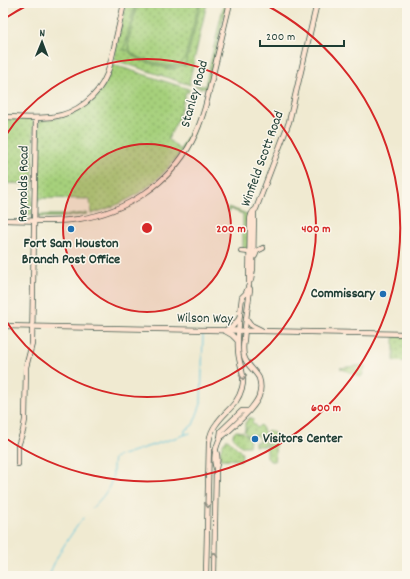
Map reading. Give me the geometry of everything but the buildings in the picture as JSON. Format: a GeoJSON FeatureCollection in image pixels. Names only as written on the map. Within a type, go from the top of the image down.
{"type":"FeatureCollection","features":[{"type":"Feature","properties":{"kind":"street"},"geometry":{"type":"LineString","coordinates":[[3,117],[36,118],[65,114],[84,103],[95,93],[104,81],[107,74],[124,3]]}},
{"type":"Feature","properties":{"kind":"street","name":"Stanley Road"},"geometry":{"type":"LineString","coordinates":[[3,220],[58,221],[92,217],[103,214],[136,199],[164,177],[179,161],[193,140],[200,123],[209,93],[230,3]]}},
{"type":"Feature","properties":{"kind":"street","name":"Winfield Scott Road"},"geometry":{"type":"LineString","coordinates":[[214,576],[216,468],[214,456],[223,432],[248,411],[257,401],[260,395],[261,386],[258,377],[245,360],[243,343],[251,278],[254,269],[254,210],[256,209],[289,122],[317,3]]}},
{"type":"Feature","properties":{"kind":"street","name":"Reynolds Road"},"geometry":{"type":"LineString","coordinates":[[18,464],[18,446],[25,420],[26,368],[32,344],[33,327],[36,118]]}},
{"type":"Feature","properties":{"kind":"street"},"geometry":{"type":"LineString","coordinates":[[206,576],[209,442],[214,428],[235,404],[242,388],[243,372],[238,350],[238,331],[242,297],[246,293],[249,286],[250,222],[251,214],[254,210]]}},
{"type":"Feature","properties":{"kind":"street"},"geometry":{"type":"LineString","coordinates":[[254,242],[256,246],[263,248],[258,250],[256,253],[254,269]]}},
{"type":"Feature","properties":{"kind":"street"},"geometry":{"type":"LineString","coordinates":[[241,251],[249,252]]}},
{"type":"Feature","properties":{"kind":"street"},"geometry":{"type":"LineString","coordinates":[[246,318],[251,325],[264,331]]}},
{"type":"Feature","properties":{"kind":"street"},"geometry":{"type":"LineString","coordinates":[[224,331],[232,327],[239,320]]}},
{"type":"Feature","properties":{"kind":"street","name":"Wilson Way"},"geometry":{"type":"LineString","coordinates":[[3,326],[407,334]]}},
{"type":"Feature","properties":{"kind":"street"},"geometry":{"type":"LineString","coordinates":[[224,331],[232,335],[238,341]]}},
{"type":"Feature","properties":{"kind":"street"},"geometry":{"type":"LineString","coordinates":[[243,343],[247,336],[256,331]]}},
{"type":"Feature","properties":{"kind":"green space"},"geometry":{"type":"Polygon","coordinates":[[[126,3],[135,3],[124,50],[127,48],[136,58],[170,69],[176,68],[184,63],[185,66],[201,3],[207,3],[189,83],[191,84],[190,85],[114,59],[126,3]]]}},
{"type":"Feature","properties":{"kind":"green space"},"geometry":{"type":"Polygon","coordinates":[[[135,3],[137,3],[128,42],[130,50],[133,54],[140,58],[154,63],[175,66],[180,64],[185,58],[199,3],[201,3],[185,66],[183,66],[184,64],[175,68],[166,68],[139,59],[130,53],[127,49],[126,51],[124,50],[135,3]]]}},
{"type":"Feature","properties":{"kind":"green space"},"geometry":{"type":"Polygon","coordinates":[[[137,3],[199,3],[186,56],[180,64],[172,66],[161,64],[142,59],[132,53],[128,44],[137,3]]]}},
{"type":"Feature","properties":{"kind":"green space"},"geometry":{"type":"Polygon","coordinates":[[[224,3],[227,3],[208,86],[206,89],[201,88],[195,85],[205,86],[224,3]]]}},
{"type":"Feature","properties":{"kind":"green space"},"geometry":{"type":"Polygon","coordinates":[[[114,65],[189,89],[189,92],[186,92],[178,119],[168,139],[180,150],[194,124],[195,125],[190,139],[172,164],[162,174],[142,191],[118,204],[91,214],[90,199],[38,198],[38,201],[37,199],[39,121],[65,116],[89,103],[103,87],[114,65]]]}},
{"type":"Feature","properties":{"kind":"green space"},"geometry":{"type":"Polygon","coordinates":[[[3,118],[31,119],[34,122],[32,215],[28,215],[28,184],[3,183],[3,118]]]}},
{"type":"Feature","properties":{"kind":"green space"},"geometry":{"type":"Polygon","coordinates":[[[228,207],[245,213],[248,217],[247,250],[243,250],[243,214],[230,209],[229,212],[228,207]]]}},
{"type":"Feature","properties":{"kind":"green space"},"geometry":{"type":"Polygon","coordinates":[[[37,212],[39,215],[87,214],[63,217],[40,217],[37,216],[37,212]]]}},
{"type":"Feature","properties":{"kind":"green space"},"geometry":{"type":"Polygon","coordinates":[[[394,336],[407,336],[407,362],[394,361],[394,336]]]}},
{"type":"Feature","properties":{"kind":"green space"},"geometry":{"type":"Polygon","coordinates":[[[363,365],[365,368],[362,376],[360,377],[340,368],[363,365]]]}},
{"type":"Feature","properties":{"kind":"green space"},"geometry":{"type":"Polygon","coordinates":[[[249,418],[254,420],[252,422],[257,428],[260,425],[263,430],[265,435],[265,446],[255,446],[255,442],[259,442],[259,437],[252,435],[252,437],[249,437],[244,431],[249,427],[245,430],[245,423],[249,418]]]}},
{"type":"Feature","properties":{"kind":"green space"},"geometry":{"type":"Polygon","coordinates":[[[268,430],[276,436],[274,461],[270,461],[267,457],[268,430]]]}},
{"type":"Feature","properties":{"kind":"green space"},"geometry":{"type":"Polygon","coordinates":[[[236,431],[243,432],[250,439],[249,446],[241,446],[233,437],[233,434],[236,431]]]}},
{"type":"Feature","properties":{"kind":"green space"},"geometry":{"type":"Polygon","coordinates":[[[227,439],[241,452],[241,460],[220,459],[222,446],[227,439]]]}},
{"type":"Feature","properties":{"kind":"waterway"},"geometry":{"type":"LineString","coordinates":[[185,434],[185,430],[193,425],[201,404],[203,334]]}},
{"type":"Feature","properties":{"kind":"waterway"},"geometry":{"type":"LineString","coordinates":[[92,508],[103,497],[108,489],[113,474],[114,458],[190,433]]}},
{"type":"Feature","properties":{"kind":"waterway"},"geometry":{"type":"LineString","coordinates":[[49,576],[59,553],[83,518]]}},
{"type":"Feature","properties":{"kind":"place","name":"Fort Sam Houston Branch Post Office"},"geometry":{"type":"Point","coordinates":[71,229]}},
{"type":"Feature","properties":{"kind":"place","name":"Commissary"},"geometry":{"type":"Point","coordinates":[383,294]}},
{"type":"Feature","properties":{"kind":"place","name":"Visitors Center"},"geometry":{"type":"Point","coordinates":[255,439]}}]}
